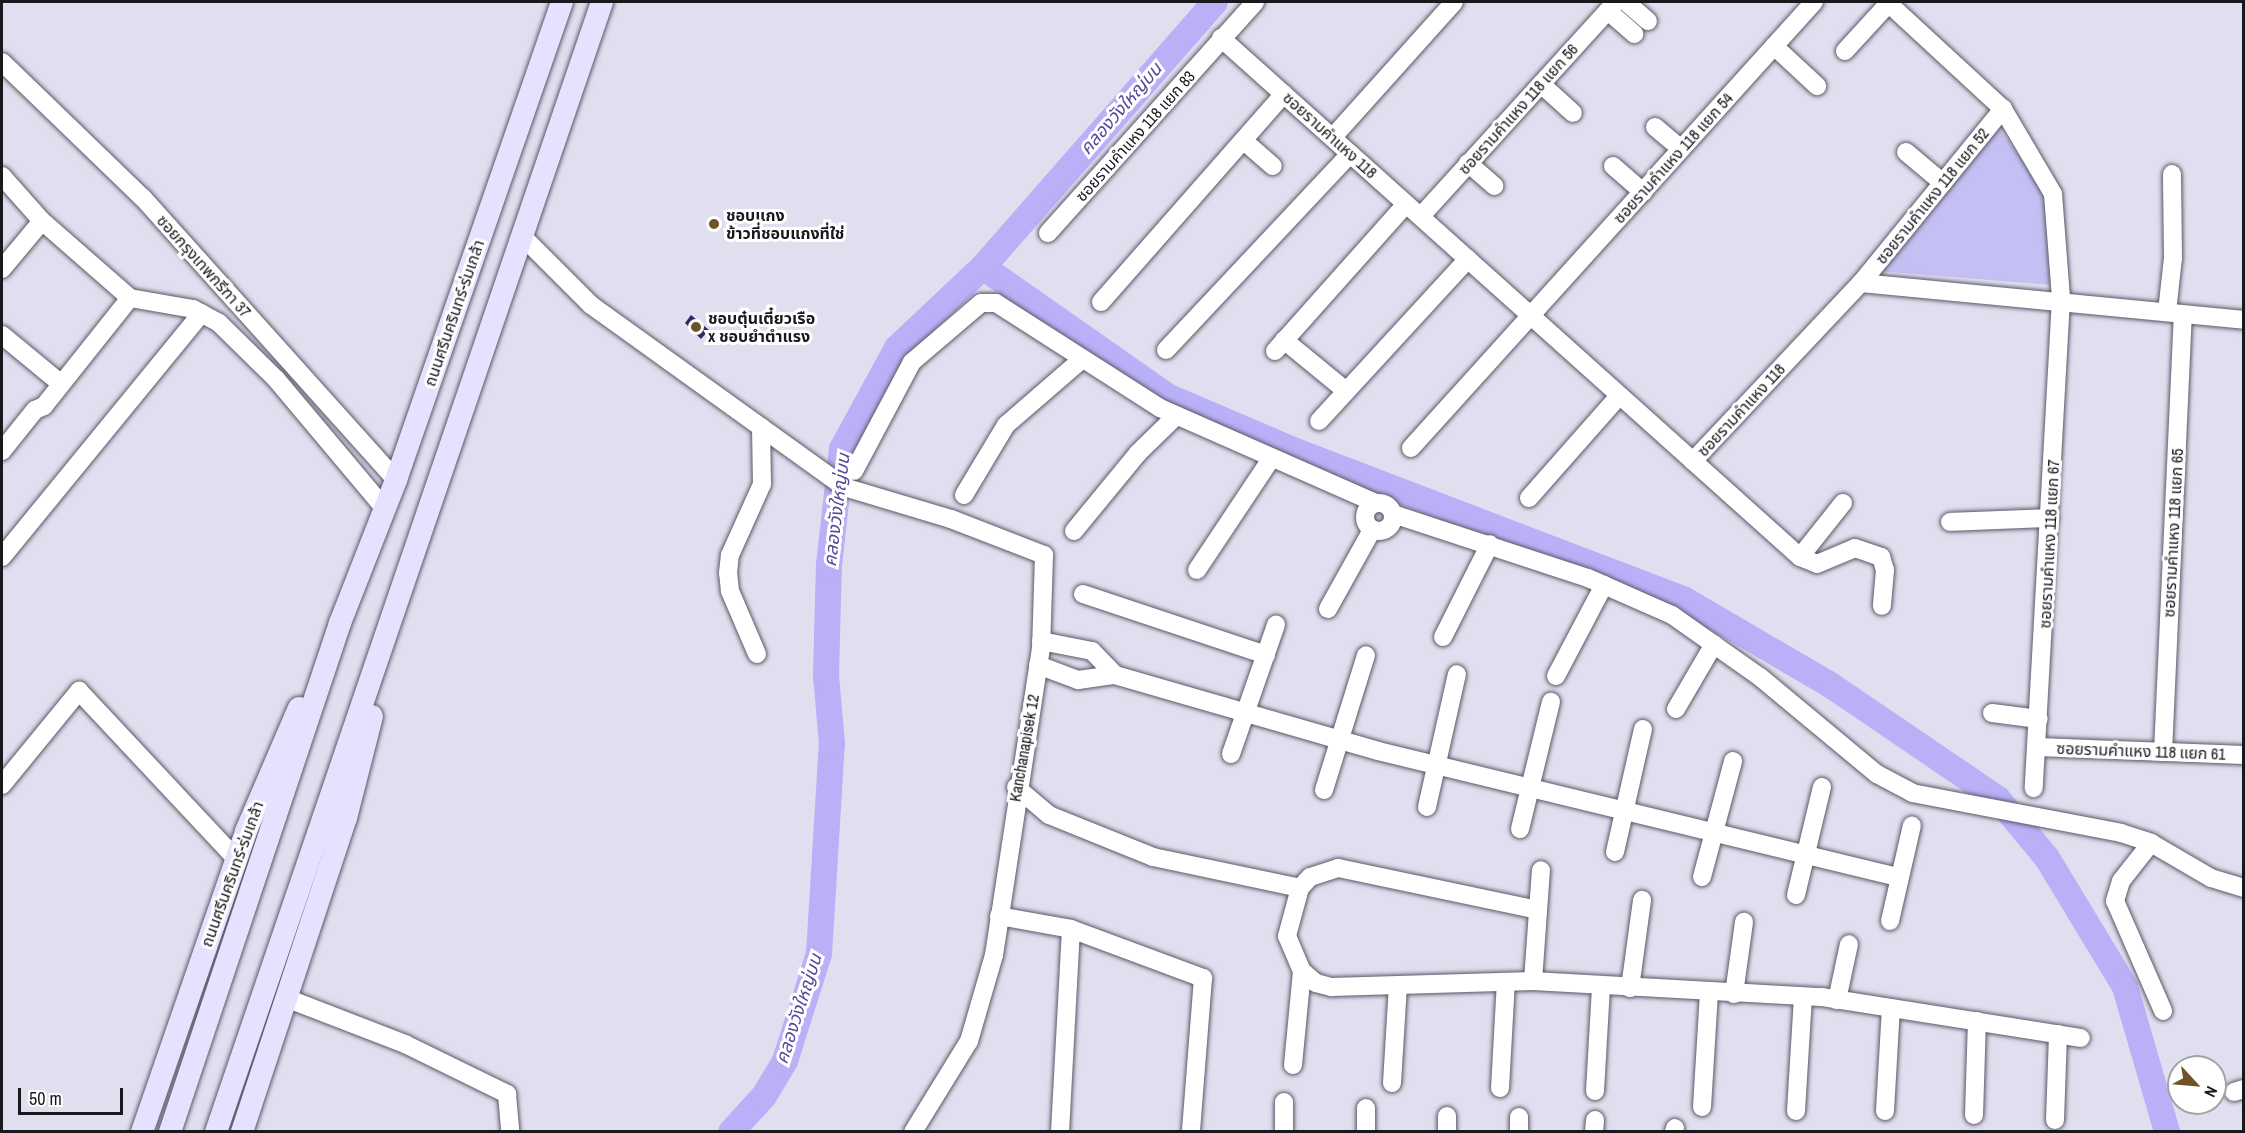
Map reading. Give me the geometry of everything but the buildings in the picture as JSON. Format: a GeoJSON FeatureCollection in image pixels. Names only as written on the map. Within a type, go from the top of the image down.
{"type":"FeatureCollection","features":[{"type":"Feature","properties":{"kind":"main road","name":"ถนนศรีนครินทร์-ร่มเกล้า"},"geometry":{"type":"LineString","coordinates":[[170,1131],[340,623],[396,480],[562,2]]}},
{"type":"Feature","properties":{"kind":"main road"},"geometry":{"type":"LineString","coordinates":[[216,1131],[602,2]]}},
{"type":"Feature","properties":{"kind":"main road","name":"ถนนศรีนครินทร์-ร่มเกล้า"},"geometry":{"type":"LineString","coordinates":[[142,1131],[236,859],[281,746],[340,623]]}},
{"type":"Feature","properties":{"kind":"main road"},"geometry":{"type":"LineString","coordinates":[[242,1131],[346,818],[389,626]]}},
{"type":"Feature","properties":{"kind":"street","name":"ซอยรามคำแหง 118 แยก 83"},"geometry":{"type":"LineString","coordinates":[[1048,233],[1255,2]]}},
{"type":"Feature","properties":{"kind":"street"},"geometry":{"type":"LineString","coordinates":[[1333,137],[1454,2]]}},
{"type":"Feature","properties":{"kind":"street"},"geometry":{"type":"LineString","coordinates":[[1626,2],[1648,21]]}},
{"type":"Feature","properties":{"kind":"street","name":"ซอยรามคำแหง 118 แยก 54"},"geometry":{"type":"LineString","coordinates":[[1411,448],[1814,2]]}},
{"type":"Feature","properties":{"kind":"street"},"geometry":{"type":"LineString","coordinates":[[1845,51],[1888,2]]}},
{"type":"Feature","properties":{"kind":"street","name":"ซอยรามคำแหง 118 แยก 67"},"geometry":{"type":"LineString","coordinates":[[1888,2],[2003,110],[2053,194],[2061,299],[2034,788]]}},
{"type":"Feature","properties":{"kind":"street"},"geometry":{"type":"LineString","coordinates":[[1612,6],[1634,34]]}},
{"type":"Feature","properties":{"kind":"street","name":"ซอยรามคำแหง 118 แยก 56"},"geometry":{"type":"LineString","coordinates":[[1421,216],[1612,6]]}},
{"type":"Feature","properties":{"kind":"street","name":"ซอยรามคำแหง 118"},"geometry":{"type":"LineString","coordinates":[[1221,38],[1693,461],[1861,283]]}},
{"type":"Feature","properties":{"kind":"street"},"geometry":{"type":"LineString","coordinates":[[1774,46],[1817,86]]}},
{"type":"Feature","properties":{"kind":"street","name":"ซอยกรุงเทพกรีฑา 37"},"geometry":{"type":"LineString","coordinates":[[2,62],[143,198],[396,480]]}},
{"type":"Feature","properties":{"kind":"street"},"geometry":{"type":"LineString","coordinates":[[1541,84],[1573,113]]}},
{"type":"Feature","properties":{"kind":"street"},"geometry":{"type":"LineString","coordinates":[[1101,302],[1284,94]]}},
{"type":"Feature","properties":{"kind":"street","name":"ซอยรามคำแหง 118 แยก 52"},"geometry":{"type":"LineString","coordinates":[[1861,283],[2003,110]]}},
{"type":"Feature","properties":{"kind":"street"},"geometry":{"type":"LineString","coordinates":[[1655,127],[1681,149]]}},
{"type":"Feature","properties":{"kind":"street"},"geometry":{"type":"LineString","coordinates":[[1244,141],[1273,166]]}},
{"type":"Feature","properties":{"kind":"street"},"geometry":{"type":"LineString","coordinates":[[1906,152],[1943,183]]}},
{"type":"Feature","properties":{"kind":"street"},"geometry":{"type":"LineString","coordinates":[[1166,350],[1350,154]]}},
{"type":"Feature","properties":{"kind":"street"},"geometry":{"type":"LineString","coordinates":[[1468,164],[1494,186]]}},
{"type":"Feature","properties":{"kind":"street"},"geometry":{"type":"LineString","coordinates":[[1613,166],[1643,192]]}},
{"type":"Feature","properties":{"kind":"street","name":"ซอยรามคำแหง 118 แยก 65"},"geometry":{"type":"LineString","coordinates":[[2163,752],[2175,313],[2172,174]]}},
{"type":"Feature","properties":{"kind":"street"},"geometry":{"type":"LineString","coordinates":[[2,176],[42,221],[129,298],[202,313],[276,379],[385,509]]}},
{"type":"Feature","properties":{"kind":"street"},"geometry":{"type":"LineString","coordinates":[[1346,391],[1279,346],[1406,204]]}},
{"type":"Feature","properties":{"kind":"street"},"geometry":{"type":"LineString","coordinates":[[2,269],[42,221]]}},
{"type":"Feature","properties":{"kind":"street"},"geometry":{"type":"LineString","coordinates":[[521,236],[591,305],[810,463],[849,479],[912,362],[981,303],[1001,305],[1080,361],[1176,416],[1375,503],[1383,503],[1393,514],[1490,544],[1604,585],[1672,615],[1714,644],[1877,774],[1929,798],[2064,822],[2151,843],[2211,878],[2244,888]]}},
{"type":"Feature","properties":{"kind":"street"},"geometry":{"type":"LineString","coordinates":[[1319,421],[1467,259]]}},
{"type":"Feature","properties":{"kind":"street"},"geometry":{"type":"LineString","coordinates":[[1861,283],[2061,299],[2244,320]]}},
{"type":"Feature","properties":{"kind":"street"},"geometry":{"type":"LineString","coordinates":[[2,451],[129,298]]}},
{"type":"Feature","properties":{"kind":"street"},"geometry":{"type":"LineString","coordinates":[[2,557],[202,313]]}},
{"type":"Feature","properties":{"kind":"street"},"geometry":{"type":"LineString","coordinates":[[2,335],[60,383]]}},
{"type":"Feature","properties":{"kind":"street"},"geometry":{"type":"LineString","coordinates":[[964,495],[1006,425],[1080,361]]}},
{"type":"Feature","properties":{"kind":"street"},"geometry":{"type":"LineString","coordinates":[[1529,498],[1619,396]]}},
{"type":"Feature","properties":{"kind":"street"},"geometry":{"type":"LineString","coordinates":[[1074,531],[1138,453],[1176,416]]}},
{"type":"Feature","properties":{"kind":"street"},"geometry":{"type":"LineString","coordinates":[[757,654],[730,591],[728,573],[730,555],[762,484],[761,427]]}},
{"type":"Feature","properties":{"kind":"street"},"geometry":{"type":"LineString","coordinates":[[1197,570],[1271,459]]}},
{"type":"Feature","properties":{"kind":"street"},"geometry":{"type":"LineString","coordinates":[[1693,461],[1800,557],[1818,564],[1855,548],[1881,558],[1885,570],[1882,606]]}},
{"type":"Feature","properties":{"kind":"street","name":"Kanchanapisek 12"},"geometry":{"type":"LineString","coordinates":[[849,479],[1044,555],[1041,641],[1016,788],[994,955],[969,1041],[913,1131]]}},
{"type":"Feature","properties":{"kind":"street"},"geometry":{"type":"LineString","coordinates":[[1375,503],[1366,510],[1365,522],[1372,530],[1383,531],[1392,525],[1393,514]]}},
{"type":"Feature","properties":{"kind":"street"},"geometry":{"type":"LineString","coordinates":[[1800,557],[1844,503]]}},
{"type":"Feature","properties":{"kind":"street"},"geometry":{"type":"LineString","coordinates":[[1950,522],[2050,518]]}},
{"type":"Feature","properties":{"kind":"street"},"geometry":{"type":"LineString","coordinates":[[1328,609],[1372,530]]}},
{"type":"Feature","properties":{"kind":"street"},"geometry":{"type":"LineString","coordinates":[[1443,637],[1490,544]]}},
{"type":"Feature","properties":{"kind":"street"},"geometry":{"type":"LineString","coordinates":[[1556,676],[1604,585]]}},
{"type":"Feature","properties":{"kind":"street"},"geometry":{"type":"LineString","coordinates":[[1083,594],[1266,655]]}},
{"type":"Feature","properties":{"kind":"street"},"geometry":{"type":"LineString","coordinates":[[1232,754],[1276,625]]}},
{"type":"Feature","properties":{"kind":"street"},"geometry":{"type":"LineString","coordinates":[[1041,641],[1092,651],[1115,675]]}},
{"type":"Feature","properties":{"kind":"street"},"geometry":{"type":"LineString","coordinates":[[1676,708],[1714,644]]}},
{"type":"Feature","properties":{"kind":"street"},"geometry":{"type":"LineString","coordinates":[[1324,790],[1366,655]]}},
{"type":"Feature","properties":{"kind":"street"},"geometry":{"type":"LineString","coordinates":[[1038,665],[1078,680],[1115,675],[1340,740],[1898,878]]}},
{"type":"Feature","properties":{"kind":"street"},"geometry":{"type":"LineString","coordinates":[[1427,807],[1457,674]]}},
{"type":"Feature","properties":{"kind":"street"},"geometry":{"type":"LineString","coordinates":[[2,785],[79,691],[236,859]]}},
{"type":"Feature","properties":{"kind":"street"},"geometry":{"type":"LineString","coordinates":[[1520,829],[1551,702]]}},
{"type":"Feature","properties":{"kind":"street"},"geometry":{"type":"LineString","coordinates":[[1992,713],[2039,720]]}},
{"type":"Feature","properties":{"kind":"street"},"geometry":{"type":"LineString","coordinates":[[1615,852],[1643,729]]}},
{"type":"Feature","properties":{"kind":"street","name":"ซอยรามคำแหง 118 แยก 61"},"geometry":{"type":"LineString","coordinates":[[2038,747],[2244,755]]}},
{"type":"Feature","properties":{"kind":"street"},"geometry":{"type":"LineString","coordinates":[[1702,877],[1733,761]]}},
{"type":"Feature","properties":{"kind":"street"},"geometry":{"type":"LineString","coordinates":[[1796,895],[1822,787]]}},
{"type":"Feature","properties":{"kind":"street"},"geometry":{"type":"LineString","coordinates":[[1016,788],[1049,815],[1153,857],[1300,888]]}},
{"type":"Feature","properties":{"kind":"street"},"geometry":{"type":"LineString","coordinates":[[1890,921],[1898,878],[1912,825]]}},
{"type":"Feature","properties":{"kind":"street"},"geometry":{"type":"LineString","coordinates":[[2151,843],[2121,881],[2115,901],[2163,1011]]}},
{"type":"Feature","properties":{"kind":"street"},"geometry":{"type":"LineString","coordinates":[[1538,910],[1338,868],[1310,877],[1300,888],[1287,936],[1302,971],[1316,984],[1331,987],[1533,981],[1803,997],[1838,1000],[2081,1038]]}},
{"type":"Feature","properties":{"kind":"street"},"geometry":{"type":"LineString","coordinates":[[1533,981],[1541,870]]}},
{"type":"Feature","properties":{"kind":"street"},"geometry":{"type":"LineString","coordinates":[[1630,988],[1642,900]]}},
{"type":"Feature","properties":{"kind":"street"},"geometry":{"type":"LineString","coordinates":[[999,916],[1071,929],[1203,978],[1191,1131]]}},
{"type":"Feature","properties":{"kind":"street"},"geometry":{"type":"LineString","coordinates":[[1734,994],[1744,922]]}},
{"type":"Feature","properties":{"kind":"street"},"geometry":{"type":"LineString","coordinates":[[1060,1131],[1071,929]]}},
{"type":"Feature","properties":{"kind":"street"},"geometry":{"type":"LineString","coordinates":[[1838,1000],[1849,944]]}},
{"type":"Feature","properties":{"kind":"street"},"geometry":{"type":"LineString","coordinates":[[1293,1065],[1302,971]]}},
{"type":"Feature","properties":{"kind":"street"},"geometry":{"type":"LineString","coordinates":[[1500,1088],[1506,982]]}},
{"type":"Feature","properties":{"kind":"street"},"geometry":{"type":"LineString","coordinates":[[1392,1083],[1398,985]]}},
{"type":"Feature","properties":{"kind":"street"},"geometry":{"type":"LineString","coordinates":[[1595,1091],[1601,986]]}},
{"type":"Feature","properties":{"kind":"street"},"geometry":{"type":"LineString","coordinates":[[1702,1107],[1709,993]]}},
{"type":"Feature","properties":{"kind":"street"},"geometry":{"type":"LineString","coordinates":[[1796,1111],[1803,997]]}},
{"type":"Feature","properties":{"kind":"street"},"geometry":{"type":"LineString","coordinates":[[286,998],[405,1044],[507,1094],[510,1131]]}},
{"type":"Feature","properties":{"kind":"street"},"geometry":{"type":"LineString","coordinates":[[1885,1111],[1891,1008]]}},
{"type":"Feature","properties":{"kind":"street"},"geometry":{"type":"LineString","coordinates":[[1974,1114],[1977,1022]]}},
{"type":"Feature","properties":{"kind":"street"},"geometry":{"type":"LineString","coordinates":[[2055,1120],[2058,1034]]}},
{"type":"Feature","properties":{"kind":"street"},"geometry":{"type":"LineString","coordinates":[[1284,1102],[1284,1131]]}},
{"type":"Feature","properties":{"kind":"street"},"geometry":{"type":"LineString","coordinates":[[1366,1108],[1366,1131]]}},
{"type":"Feature","properties":{"kind":"shaded area"},"geometry":{"type":"Polygon","coordinates":[[[1997,126],[2038,181],[2049,217],[2051,285],[1878,271],[1997,126]]]}},
{"type":"Feature","properties":{"kind":"waterway","name":"คลองวังใหญ่บน"},"geometry":{"type":"LineString","coordinates":[[731,1132],[764,1096],[785,1061],[819,954],[832,744],[826,676],[829,565],[842,449],[897,348],[983,267],[1215,2]]}},
{"type":"Feature","properties":{"kind":"waterway"},"geometry":{"type":"LineString","coordinates":[[983,267],[1169,397],[1298,452],[1685,600],[1829,684],[1998,799],[2047,858],[2125,987],[2167,1132]]}},
{"type":"Feature","properties":{"kind":"place","name":"ชอบแกง ข้าวที่ชอบแกงที่ใช่"},"geometry":{"type":"Point","coordinates":[714,224]}},
{"type":"Feature","properties":{"kind":"place","name":"ชอบตุ๋นเตี๋ยวเรือ x ชอบยำตำแรง"},"geometry":{"type":"Point","coordinates":[696,327]}}]}
